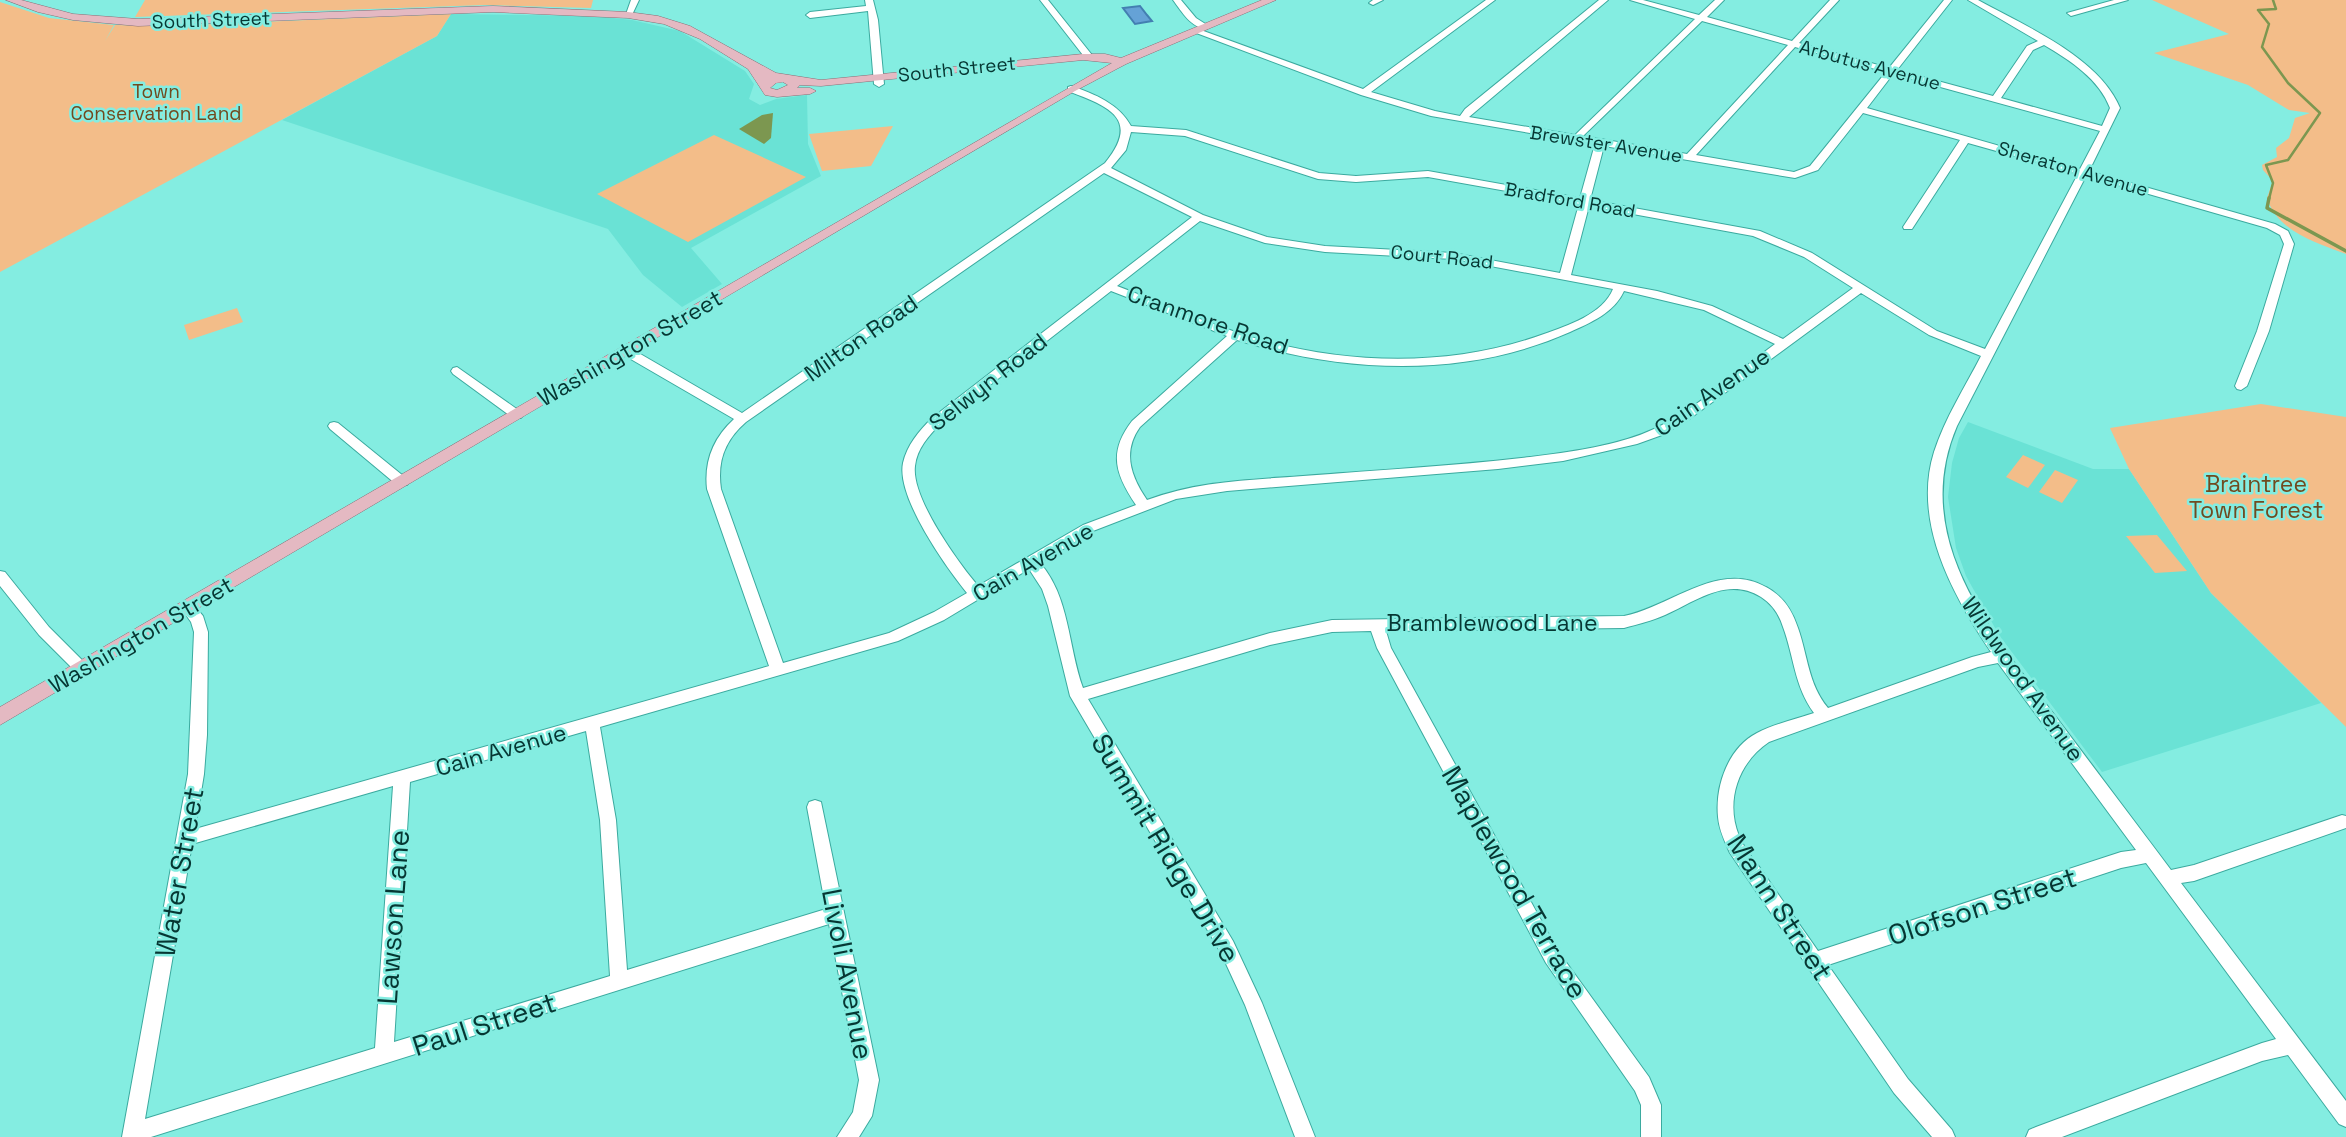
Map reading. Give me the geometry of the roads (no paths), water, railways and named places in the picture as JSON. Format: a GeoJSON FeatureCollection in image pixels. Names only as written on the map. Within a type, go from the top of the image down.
{"type":"FeatureCollection","features":[{"type":"Feature","properties":{"kind":"main road","name":"South Street"},"geometry":{"type":"LineString","coordinates":[[11,0],[51,13],[117,21],[190,22],[500,9],[628,15],[665,21],[687,28],[753,69],[787,80],[815,83],[878,81],[1068,65],[1084,66],[1102,72]]}},
{"type":"Feature","properties":{"kind":"main road","name":"Washington Street"},"geometry":{"type":"LineString","coordinates":[[0,718],[1071,89],[1122,62],[1271,0]]}},
{"type":"Feature","properties":{"kind":"main road","name":"South Street"},"geometry":{"type":"LineString","coordinates":[[779,93],[1088,57],[1105,57],[1122,62]]}},
{"type":"Feature","properties":{"kind":"main road","name":"South Street"},"geometry":{"type":"LineString","coordinates":[[753,69],[764,88]]}},
{"type":"Feature","properties":{"kind":"main road"},"geometry":{"type":"LineString","coordinates":[[787,80],[793,87],[779,93],[769,92],[764,88],[768,82],[787,80]]}},
{"type":"Feature","properties":{"kind":"street"},"geometry":{"type":"LineString","coordinates":[[628,15],[635,0]]}},
{"type":"Feature","properties":{"kind":"street"},"geometry":{"type":"LineString","coordinates":[[1044,0],[1088,57]]}},
{"type":"Feature","properties":{"kind":"street"},"geometry":{"type":"LineString","coordinates":[[1177,0],[1199,29]]}},
{"type":"Feature","properties":{"kind":"street"},"geometry":{"type":"LineString","coordinates":[[1364,93],[1491,0]]}},
{"type":"Feature","properties":{"kind":"street"},"geometry":{"type":"LineString","coordinates":[[1462,120],[1468,111],[1604,0]]}},
{"type":"Feature","properties":{"kind":"street","name":"Arbutus Avenue"},"geometry":{"type":"LineString","coordinates":[[1634,0],[2106,130]]}},
{"type":"Feature","properties":{"kind":"street"},"geometry":{"type":"LineString","coordinates":[[1577,139],[1582,131],[1720,0]]}},
{"type":"Feature","properties":{"kind":"street"},"geometry":{"type":"LineString","coordinates":[[1690,158],[1693,151],[1835,0]]}},
{"type":"Feature","properties":{"kind":"street","name":"Brewster Avenue"},"geometry":{"type":"LineString","coordinates":[[1199,29],[1364,93],[1424,112],[1783,174],[1805,173],[1814,168],[1948,0]]}},
{"type":"Feature","properties":{"kind":"street"},"geometry":{"type":"LineString","coordinates":[[1972,0],[2043,42]]}},
{"type":"Feature","properties":{"kind":"street"},"geometry":{"type":"LineString","coordinates":[[2071,13],[2124,0]]}},
{"type":"Feature","properties":{"kind":"street"},"geometry":{"type":"LineString","coordinates":[[810,15],[870,4],[878,81]]}},
{"type":"Feature","properties":{"kind":"street"},"geometry":{"type":"LineString","coordinates":[[1996,100],[2031,47],[2043,42]]}},
{"type":"Feature","properties":{"kind":"street","name":"Wildwood Avenue"},"geometry":{"type":"LineString","coordinates":[[2043,42],[2086,68],[2103,82],[2114,100],[2112,117],[1942,448],[1937,466],[1935,496],[1940,533],[1949,563],[1972,610],[2001,656],[2346,1117]]}},
{"type":"Feature","properties":{"kind":"street"},"geometry":{"type":"LineString","coordinates":[[1071,89],[1112,108],[1124,118],[1128,129]]}},
{"type":"Feature","properties":{"kind":"street","name":"Sheraton Avenue"},"geometry":{"type":"LineString","coordinates":[[1861,108],[2271,226],[2284,233],[2289,244],[2263,331],[2241,386]]}},
{"type":"Feature","properties":{"kind":"street","name":"Milton Road"},"geometry":{"type":"LineString","coordinates":[[778,670],[712,482],[712,467],[719,446],[742,419],[1104,169],[1121,151],[1128,129]]}},
{"type":"Feature","properties":{"kind":"street","name":"Bradford Road"},"geometry":{"type":"LineString","coordinates":[[1128,129],[1186,133],[1318,176],[1356,179],[1428,174],[1765,236],[1800,251],[1933,333],[1988,354]]}},
{"type":"Feature","properties":{"kind":"street"},"geometry":{"type":"LineString","coordinates":[[1908,227],[1966,139]]}},
{"type":"Feature","properties":{"kind":"street"},"geometry":{"type":"LineString","coordinates":[[1565,276],[1600,143]]}},
{"type":"Feature","properties":{"kind":"street","name":"Court Road"},"geometry":{"type":"LineString","coordinates":[[1104,169],[1199,217],[1247,235],[1284,244],[1335,250],[1443,255],[1620,286],[1699,304],[1782,343]]}},
{"type":"Feature","properties":{"kind":"street","name":"Selwyn Road"},"geometry":{"type":"LineString","coordinates":[[977,594],[963,578],[914,500],[907,476],[920,438],[936,421],[1199,217]]}},
{"type":"Feature","properties":{"kind":"street","name":"Cranmore Road"},"geometry":{"type":"LineString","coordinates":[[1110,287],[1235,335],[1275,347],[1352,360],[1401,362],[1464,358],[1516,348],[1564,330],[1609,303],[1620,286]]}},
{"type":"Feature","properties":{"kind":"street","name":"Cain Avenue"},"geometry":{"type":"LineString","coordinates":[[185,839],[905,632],[977,594],[1088,528],[1143,505],[1184,492],[1216,487],[1498,465],[1613,447],[1650,435],[1671,425],[1860,288]]}},
{"type":"Feature","properties":{"kind":"street"},"geometry":{"type":"LineString","coordinates":[[1143,505],[1123,464],[1121,450],[1125,438],[1136,424],[1235,335]]}},
{"type":"Feature","properties":{"kind":"street"},"geometry":{"type":"LineString","coordinates":[[626,351],[742,419]]}},
{"type":"Feature","properties":{"kind":"street"},"geometry":{"type":"LineString","coordinates":[[457,371],[517,415]]}},
{"type":"Feature","properties":{"kind":"street"},"geometry":{"type":"LineString","coordinates":[[334,426],[401,482]]}},
{"type":"Feature","properties":{"kind":"street","name":"Summit Ridge Drive"},"geometry":{"type":"LineString","coordinates":[[1030,561],[1041,572],[1050,590],[1069,670],[1078,695],[1227,947],[1253,1003],[1305,1137]]}},
{"type":"Feature","properties":{"kind":"street"},"geometry":{"type":"LineString","coordinates":[[0,576],[44,631],[82,669]]}},
{"type":"Feature","properties":{"kind":"street","name":"Bramblewood Lane"},"geometry":{"type":"LineString","coordinates":[[1078,695],[1284,635],[1332,626],[1624,622],[1653,616],[1719,585],[1747,584],[1773,597],[1787,613],[1804,680],[1812,699],[1826,716]]}},
{"type":"Feature","properties":{"kind":"street","name":"Water Street"},"geometry":{"type":"LineString","coordinates":[[132,1135],[185,839],[198,747],[201,632],[198,620],[188,608]]}},
{"type":"Feature","properties":{"kind":"street","name":"Maplewood Terrace"},"geometry":{"type":"LineString","coordinates":[[1376,624],[1384,648],[1552,957],[1642,1084],[1651,1105],[1651,1137]]}},
{"type":"Feature","properties":{"kind":"street","name":"Mann Street"},"geometry":{"type":"LineString","coordinates":[[1945,1137],[1906,1093],[1732,841],[1725,810],[1732,776],[1740,757],[1749,745],[1770,734],[1977,661],[2001,656]]}},
{"type":"Feature","properties":{"kind":"street"},"geometry":{"type":"LineString","coordinates":[[592,723],[608,820],[619,981]]}},
{"type":"Feature","properties":{"kind":"street","name":"Lawson Lane"},"geometry":{"type":"LineString","coordinates":[[384,1056],[402,778]]}},
{"type":"Feature","properties":{"kind":"street","name":"Livoli Avenue"},"geometry":{"type":"LineString","coordinates":[[815,807],[869,1080],[862,1116],[847,1137]]}},
{"type":"Feature","properties":{"kind":"street"},"geometry":{"type":"LineString","coordinates":[[2167,878],[2194,873],[2342,822]]}},
{"type":"Feature","properties":{"kind":"street","name":"Olofson Street"},"geometry":{"type":"LineString","coordinates":[[1815,961],[2121,860],[2150,855]]}},
{"type":"Feature","properties":{"kind":"street","name":"Paul Street"},"geometry":{"type":"LineString","coordinates":[[132,1135],[836,914]]}},
{"type":"Feature","properties":{"kind":"street"},"geometry":{"type":"LineString","coordinates":[[2036,1137],[2263,1052],[2292,1045]]}},
{"type":"Feature","properties":{"kind":"waterway"},"geometry":{"type":"LineString","coordinates":[[2269,199],[2273,183],[2266,165],[2288,160],[2320,113],[2288,83],[2262,47],[2269,24],[2258,10],[2276,9],[2273,0]]}},
{"type":"Feature","properties":{"kind":"waterway"},"geometry":{"type":"LineString","coordinates":[[2269,198],[2267,208],[2346,251]]}},
{"type":"Feature","properties":{"kind":"park label","name":"Town Conservation Land"},"geometry":{"type":"Point","coordinates":[156,102]}},
{"type":"Feature","properties":{"kind":"park label","name":"Braintree Town Forest"},"geometry":{"type":"Point","coordinates":[2256,497]}}]}
